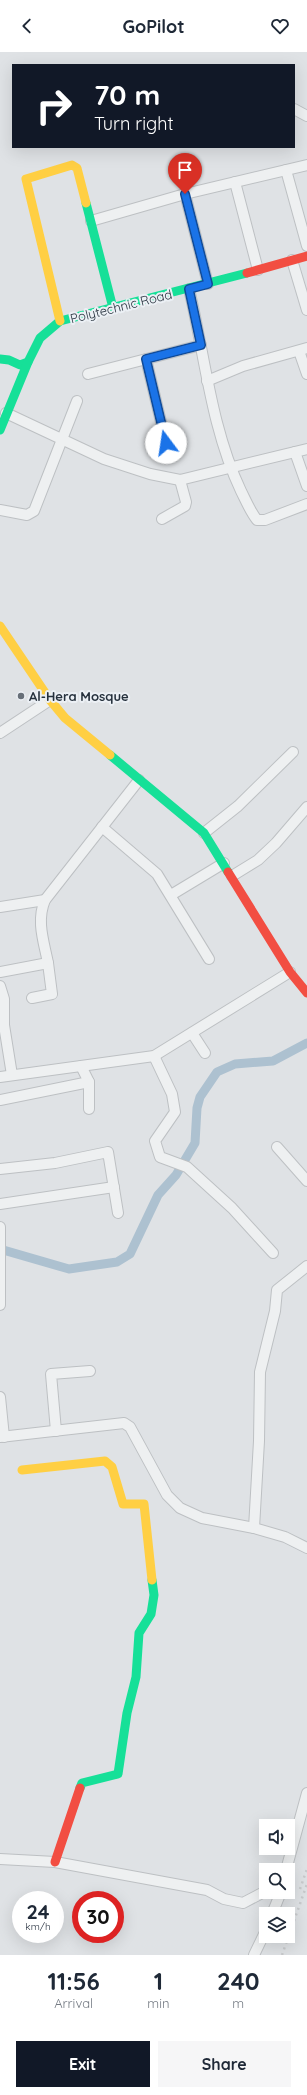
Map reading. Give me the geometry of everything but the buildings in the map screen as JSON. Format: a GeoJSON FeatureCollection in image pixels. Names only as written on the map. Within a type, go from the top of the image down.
{"type":"FeatureCollection","features":[{"type":"Feature","properties":{"kind":"street"},"geometry":{"type":"LineString","coordinates":[[295,110],[307,116]]}},
{"type":"Feature","properties":{"kind":"street"},"geometry":{"type":"LineString","coordinates":[[91,221],[185,194],[307,165]]}},
{"type":"Feature","properties":{"kind":"street"},"geometry":{"type":"LineString","coordinates":[[60,321],[26,179],[29,177],[75,166],[91,221],[113,308]]}},
{"type":"Feature","properties":{"kind":"street"},"geometry":{"type":"LineString","coordinates":[[286,170],[307,246]]}},
{"type":"Feature","properties":{"kind":"street"},"geometry":{"type":"LineString","coordinates":[[235,182],[258,270]]}},
{"type":"Feature","properties":{"kind":"street"},"geometry":{"type":"LineString","coordinates":[[185,194],[208,284]]}},
{"type":"Feature","properties":{"kind":"street","name":"Polytechnic Road"},"geometry":{"type":"LineString","coordinates":[[0,430],[37,341],[47,330],[60,321],[208,284],[307,256]]}},
{"type":"Feature","properties":{"kind":"street"},"geometry":{"type":"LineString","coordinates":[[292,260],[307,310]]}},
{"type":"Feature","properties":{"kind":"street"},"geometry":{"type":"LineString","coordinates":[[189,289],[207,381],[230,468],[252,513],[257,520],[265,520],[307,504]]}},
{"type":"Feature","properties":{"kind":"street"},"geometry":{"type":"LineString","coordinates":[[88,374],[201,345]]}},
{"type":"Feature","properties":{"kind":"street"},"geometry":{"type":"LineString","coordinates":[[207,381],[244,366],[303,349],[307,374]]}},
{"type":"Feature","properties":{"kind":"street"},"geometry":{"type":"LineString","coordinates":[[146,359],[166,443]]}},
{"type":"Feature","properties":{"kind":"street"},"geometry":{"type":"LineString","coordinates":[[0,360],[10,360],[20,365],[28,362]]}},
{"type":"Feature","properties":{"kind":"street"},"geometry":{"type":"LineString","coordinates":[[0,510],[31,514],[62,440],[76,401]]}},
{"type":"Feature","properties":{"kind":"street"},"geometry":{"type":"LineString","coordinates":[[6,413],[62,440],[122,465],[180,480],[307,448]]}},
{"type":"Feature","properties":{"kind":"street"},"geometry":{"type":"LineString","coordinates":[[295,452],[307,486]]}},
{"type":"Feature","properties":{"kind":"street"},"geometry":{"type":"LineString","coordinates":[[162,519],[185,506],[186,502],[180,480]]}},
{"type":"Feature","properties":{"kind":"street"},"geometry":{"type":"LineString","coordinates":[[0,626],[50,700],[65,718],[204,833],[224,863],[290,972],[307,993]]}},
{"type":"Feature","properties":{"kind":"street"},"geometry":{"type":"LineString","coordinates":[[0,733],[50,700]]}},
{"type":"Feature","properties":{"kind":"street"},"geometry":{"type":"LineString","coordinates":[[204,833],[238,806],[293,752]]}},
{"type":"Feature","properties":{"kind":"street"},"geometry":{"type":"LineString","coordinates":[[32,998],[52,994],[40,922],[40,911],[44,900],[139,780]]}},
{"type":"Feature","properties":{"kind":"street"},"geometry":{"type":"LineString","coordinates":[[232,876],[258,860],[276,843],[307,807]]}},
{"type":"Feature","properties":{"kind":"street"},"geometry":{"type":"LineString","coordinates":[[102,827],[157,874],[209,959]]}},
{"type":"Feature","properties":{"kind":"street"},"geometry":{"type":"LineString","coordinates":[[171,895],[224,863]]}},
{"type":"Feature","properties":{"kind":"street"},"geometry":{"type":"LineString","coordinates":[[0,907],[44,900]]}},
{"type":"Feature","properties":{"kind":"street"},"geometry":{"type":"LineString","coordinates":[[0,972],[48,963]]}},
{"type":"Feature","properties":{"kind":"street"},"geometry":{"type":"LineString","coordinates":[[0,1077],[154,1056],[290,972]]}},
{"type":"Feature","properties":{"kind":"street"},"geometry":{"type":"LineString","coordinates":[[0,986],[4,999],[4,1025],[12,1075]]}},
{"type":"Feature","properties":{"kind":"street"},"geometry":{"type":"LineString","coordinates":[[192,1033],[205,1053]]}},
{"type":"Feature","properties":{"kind":"street"},"geometry":{"type":"LineString","coordinates":[[154,1056],[172,1094],[175,1112],[155,1141],[160,1157],[164,1160],[187,1167],[232,1208],[272,1253]]}},
{"type":"Feature","properties":{"kind":"street"},"geometry":{"type":"LineString","coordinates":[[81,1066],[89,1082],[89,1109]]}},
{"type":"Feature","properties":{"kind":"street"},"geometry":{"type":"LineString","coordinates":[[0,1100],[89,1082]]}},
{"type":"Feature","properties":{"kind":"street"},"geometry":{"type":"LineString","coordinates":[[277,1147],[307,1180]]}},
{"type":"Feature","properties":{"kind":"street"},"geometry":{"type":"LineString","coordinates":[[0,1169],[55,1163],[108,1152],[118,1213]]}},
{"type":"Feature","properties":{"kind":"street"},"geometry":{"type":"LineString","coordinates":[[0,1204],[114,1187]]}},
{"type":"Feature","properties":{"kind":"street"},"geometry":{"type":"LineString","coordinates":[[0,1227],[0,1305]]}},
{"type":"Feature","properties":{"kind":"street"},"geometry":{"type":"LineString","coordinates":[[254,1528],[259,1441],[260,1372],[275,1311],[277,1290],[307,1266]]}},
{"type":"Feature","properties":{"kind":"street"},"geometry":{"type":"LineString","coordinates":[[56,1431],[51,1374],[90,1370]]}},
{"type":"Feature","properties":{"kind":"street"},"geometry":{"type":"LineString","coordinates":[[0,1397],[2,1437],[124,1423],[130,1427],[167,1496],[180,1508],[202,1518],[254,1528],[285,1537],[307,1548]]}},
{"type":"Feature","properties":{"kind":"street"},"geometry":{"type":"LineString","coordinates":[[22,1470],[105,1461],[112,1468],[123,1504],[144,1504],[154,1595],[151,1614],[139,1632],[136,1677],[127,1713],[118,1774],[82,1783],[55,1862]]}},
{"type":"Feature","properties":{"kind":"street"},"geometry":{"type":"LineString","coordinates":[[288,1863],[307,1793]]}},
{"type":"Feature","properties":{"kind":"street"},"geometry":{"type":"LineString","coordinates":[[0,1859],[55,1862],[207,1890],[224,1899],[243,1903],[259,1894]]}},
{"type":"Feature","properties":{"kind":"street"},"geometry":{"type":"LineString","coordinates":[[254,1955],[260,1943]]}},
{"type":"Feature","properties":{"kind":"waterway"},"geometry":{"type":"LineString","coordinates":[[0,1249],[69,1269],[117,1262],[130,1254],[158,1195],[176,1175],[195,1143],[197,1108],[200,1097],[217,1072],[235,1064],[273,1061],[307,1043]]}},
{"type":"Feature","properties":{"kind":"railway"},"geometry":{"type":"LineString","coordinates":[[300,1889],[307,1869]]}},
{"type":"Feature","properties":{"kind":"railway"},"geometry":{"type":"LineString","coordinates":[[282,1955],[307,1884]]}},
{"type":"Feature","properties":{"kind":"traffic: fast"},"geometry":{"type":"LineString","coordinates":[[86,203],[113,308]]}},
{"type":"Feature","properties":{"kind":"traffic: fast"},"geometry":{"type":"LineString","coordinates":[[0,359],[9,360],[20,365],[28,362],[40,338],[60,321],[247,273]]}},
{"type":"Feature","properties":{"kind":"traffic: fast"},"geometry":{"type":"LineString","coordinates":[[0,430],[28,362]]}},
{"type":"Feature","properties":{"kind":"traffic: fast"},"geometry":{"type":"LineString","coordinates":[[110,755],[204,833],[228,872]]}},
{"type":"Feature","properties":{"kind":"traffic: fast"},"geometry":{"type":"LineString","coordinates":[[80,1788],[82,1783],[118,1774],[127,1713],[136,1677],[139,1633],[151,1614],[154,1595],[152,1580]]}},
{"type":"Feature","properties":{"kind":"traffic: slow"},"geometry":{"type":"LineString","coordinates":[[60,321],[26,179],[72,165],[77,168],[86,203]]}},
{"type":"Feature","properties":{"kind":"traffic: slow"},"geometry":{"type":"LineString","coordinates":[[0,626],[50,700],[65,718],[110,755]]}},
{"type":"Feature","properties":{"kind":"traffic: slow"},"geometry":{"type":"LineString","coordinates":[[22,1470],[105,1461],[112,1467],[123,1504],[144,1504],[152,1580]]}},
{"type":"Feature","properties":{"kind":"traffic: jam"},"geometry":{"type":"LineString","coordinates":[[247,273],[307,256]]}},
{"type":"Feature","properties":{"kind":"traffic: jam"},"geometry":{"type":"LineString","coordinates":[[228,872],[290,972],[307,993]]}},
{"type":"Feature","properties":{"kind":"traffic: jam"},"geometry":{"type":"LineString","coordinates":[[55,1862],[80,1788]]}},
{"type":"Feature","properties":{"kind":"place","name":"Al-Hera Mosque"},"geometry":{"type":"Point","coordinates":[21,696]}},
{"type":"Feature","properties":{"kind":"route"},"geometry":{"type":"LineString","coordinates":[[166,443],[146,359],[201,345],[189,289],[208,284],[185,194]]}}]}
